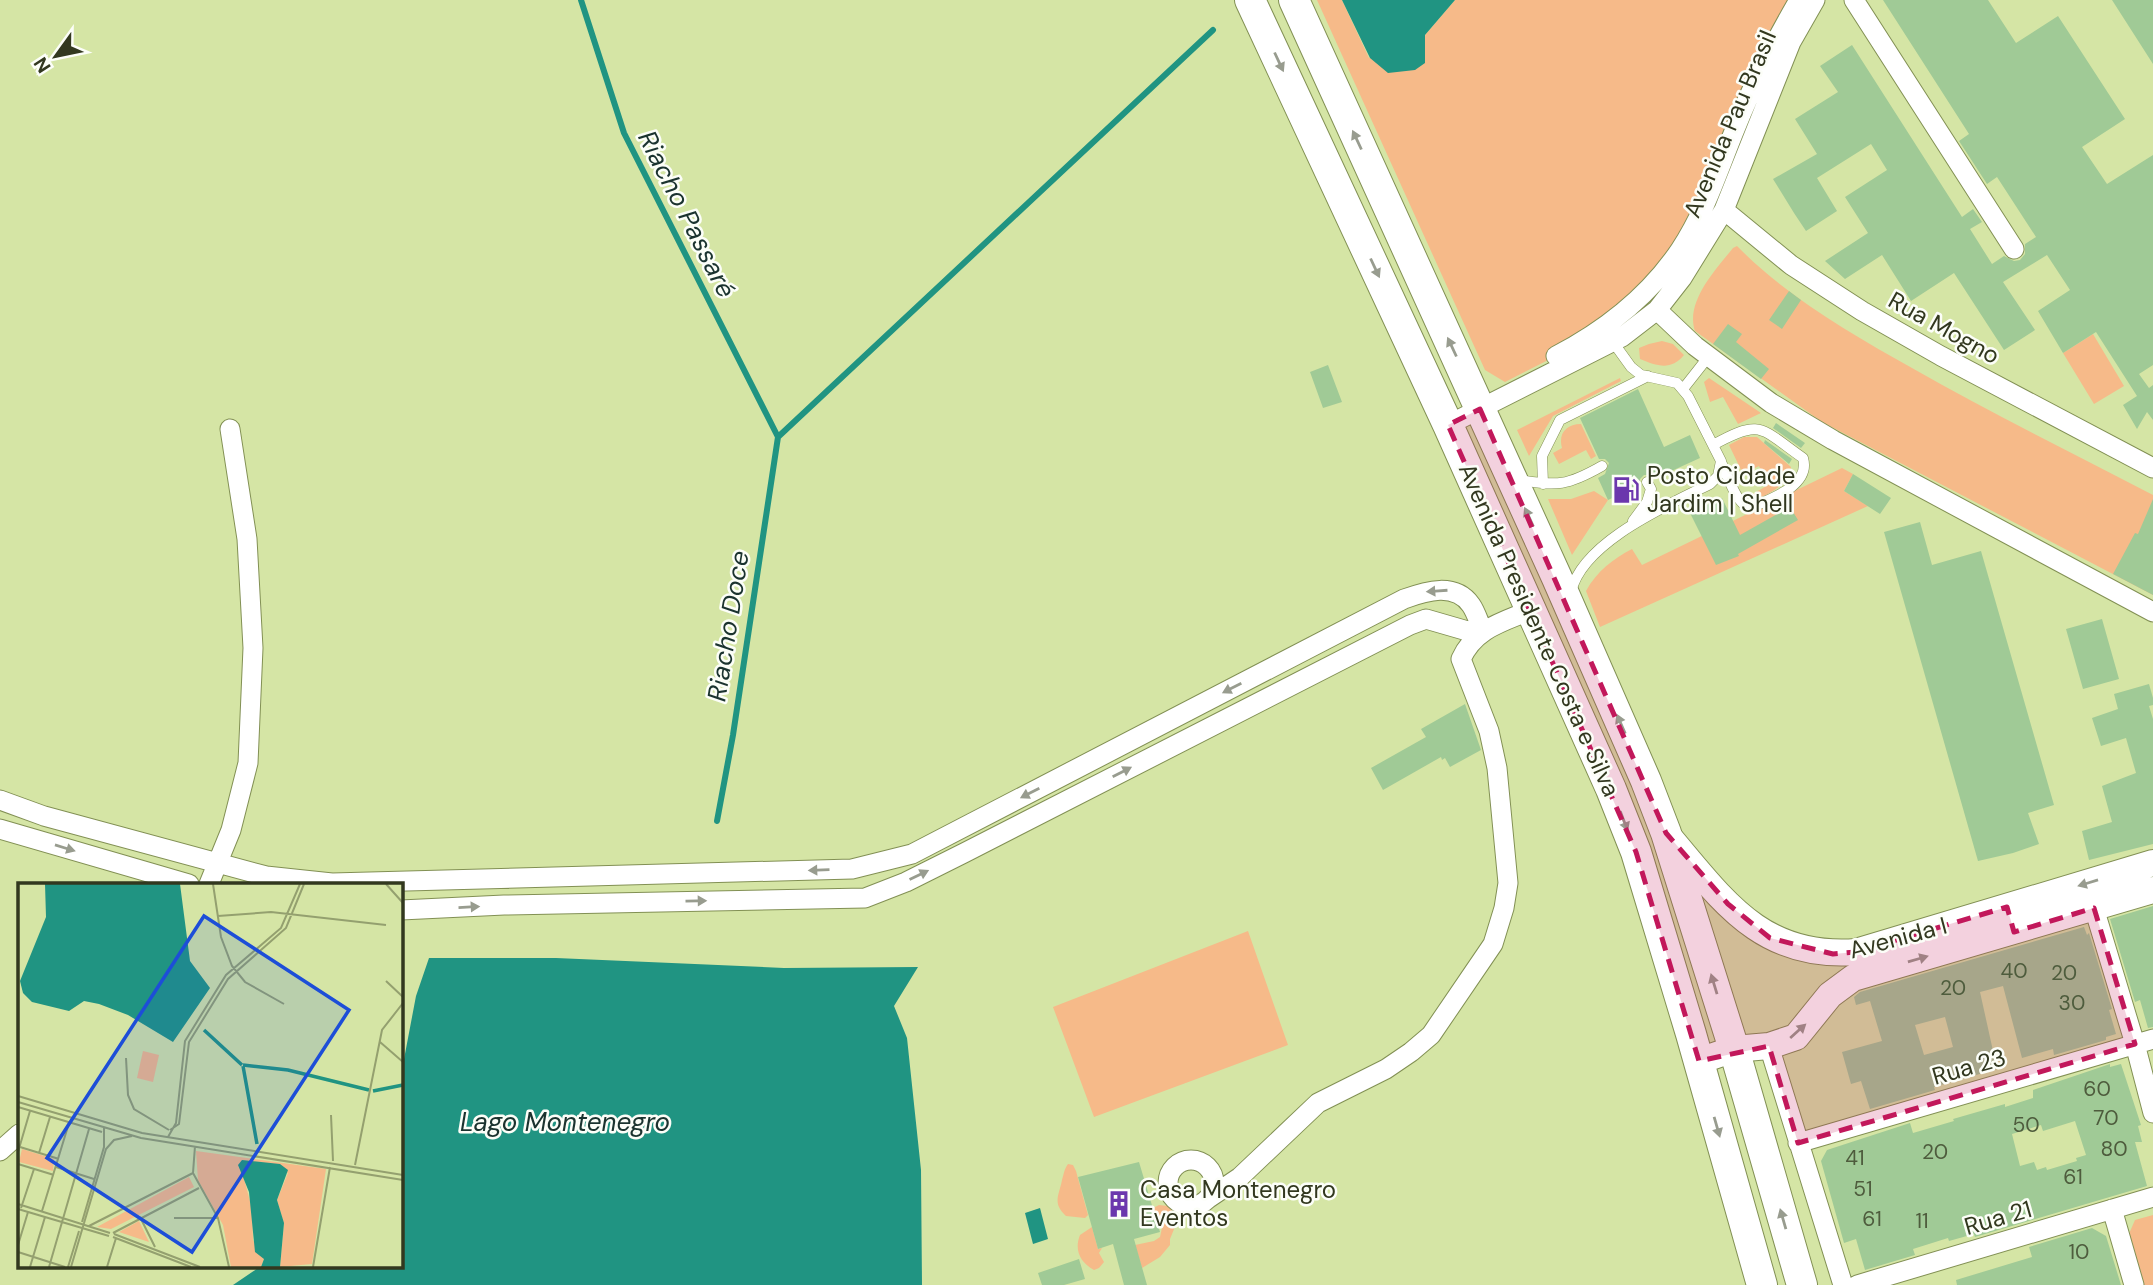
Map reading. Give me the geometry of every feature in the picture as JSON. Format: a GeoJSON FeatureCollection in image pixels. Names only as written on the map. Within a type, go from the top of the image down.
{"type":"FeatureCollection","features":[{"type":"Feature","properties":{"kind":"main road","name":"Avenida Presidente Costa e Silva"},"geometry":{"type":"LineString","coordinates":[[1250,0],[1448,425],[1611,789],[1636,852],[1762,1285]]}},
{"type":"Feature","properties":{"kind":"main road","name":"Avenida Presidente Costa e Silva"},"geometry":{"type":"LineString","coordinates":[[1294,0],[1568,602],[1646,781],[1666,833],[1734,1049],[1802,1285]]}},
{"type":"Feature","properties":{"kind":"street"},"geometry":{"type":"LineString","coordinates":[[1505,382],[1578,345],[1609,325],[1657,278],[1679,251],[1696,224],[1755,85],[1799,0]]}},
{"type":"Feature","properties":{"kind":"street","name":"Avenida Pau Brasil"},"geometry":{"type":"LineString","coordinates":[[1448,425],[1613,342],[1657,310],[1682,278],[1724,210],[1791,42],[1815,0]]}},
{"type":"Feature","properties":{"kind":"street"},"geometry":{"type":"LineString","coordinates":[[1854,0],[2014,249]]}},
{"type":"Feature","properties":{"kind":"street","name":"Rua Mogno"},"geometry":{"type":"LineString","coordinates":[[1724,210],[1791,265],[1862,312],[1941,356],[2152,464]]}},
{"type":"Feature","properties":{"kind":"street"},"geometry":{"type":"LineString","coordinates":[[1657,310],[1709,356],[1771,403],[1833,440],[2153,612]]}},
{"type":"Feature","properties":{"kind":"street"},"geometry":{"type":"LineString","coordinates":[[209,883],[231,830],[248,763],[253,648],[247,539],[230,429]]}},
{"type":"Feature","properties":{"kind":"street"},"geometry":{"type":"LineString","coordinates":[[0,800],[44,816],[266,876],[332,883],[852,869],[912,854],[1404,599],[1445,589],[1471,604],[1483,631]]}},
{"type":"Feature","properties":{"kind":"street"},"geometry":{"type":"LineString","coordinates":[[1206,1200],[1240,1177],[1318,1103],[1386,1069],[1431,1035],[1493,944],[1508,883],[1496,768],[1489,731],[1461,659],[1467,645],[1483,631],[1531,610]]}},
{"type":"Feature","properties":{"kind":"street"},"geometry":{"type":"LineString","coordinates":[[402,910],[865,898],[906,882],[964,853],[1410,625],[1426,619],[1471,632],[1483,631]]}},
{"type":"Feature","properties":{"kind":"street"},"geometry":{"type":"LineString","coordinates":[[0,829],[186,883]]}},
{"type":"Feature","properties":{"kind":"street","name":"Avenida I"},"geometry":{"type":"LineString","coordinates":[[1666,833],[1728,904],[1770,938],[1792,947],[1833,954],[1856,952],[2010,920],[2094,908],[2153,890]]}},
{"type":"Feature","properties":{"kind":"street","name":"Avenida I"},"geometry":{"type":"LineString","coordinates":[[1699,1061],[1734,1049],[1769,1046],[1796,1037],[1830,995],[1853,978],[2153,863]]}},
{"type":"Feature","properties":{"kind":"street"},"geometry":{"type":"LineString","coordinates":[[2094,908],[2144,1042],[2153,1113]]}},
{"type":"Feature","properties":{"kind":"street","name":"Rua 23"},"geometry":{"type":"LineString","coordinates":[[1798,1143],[2144,1042]]}},
{"type":"Feature","properties":{"kind":"street"},"geometry":{"type":"LineString","coordinates":[[1769,1046],[1843,1285]]}},
{"type":"Feature","properties":{"kind":"street"},"geometry":{"type":"LineString","coordinates":[[0,1151],[18,1136]]}},
{"type":"Feature","properties":{"kind":"street","name":"Rua 21"},"geometry":{"type":"LineString","coordinates":[[1857,1285],[2153,1197]]}},
{"type":"Feature","properties":{"kind":"street"},"geometry":{"type":"LineString","coordinates":[[2112,1209],[2134,1285]]}},
{"type":"Feature","properties":{"kind":"lane"},"geometry":{"type":"LineString","coordinates":[[1613,342],[1631,367],[1641,375],[1677,383],[1683,389],[1744,506],[1750,508],[1784,492],[1803,476],[1803,458],[1761,429],[1741,430],[1713,445]]}},
{"type":"Feature","properties":{"kind":"lane"},"geometry":{"type":"LineString","coordinates":[[1683,389],[1709,356]]}},
{"type":"Feature","properties":{"kind":"lane"},"geometry":{"type":"LineString","coordinates":[[1543,484],[1542,456],[1560,420],[1649,376]]}},
{"type":"Feature","properties":{"kind":"lane"},"geometry":{"type":"LineString","coordinates":[[1568,602],[1573,581],[1591,558],[1631,524],[1710,484],[1718,477],[1721,461]]}},
{"type":"Feature","properties":{"kind":"lane"},"geometry":{"type":"LineString","coordinates":[[1512,478],[1543,484],[1567,483],[1602,466]]}},
{"type":"Feature","properties":{"kind":"lane"},"geometry":{"type":"LineString","coordinates":[[1631,524],[1647,502],[1651,489],[1647,482]]}},
{"type":"Feature","properties":{"kind":"highlighted area"},"geometry":{"type":"Polygon","coordinates":[[[1480,409],[1666,833],[1728,904],[1770,938],[1833,954],[1856,952],[2007,907],[2014,932],[2094,908],[2135,1044],[1798,1143],[1769,1046],[1699,1061],[1636,852],[1448,425],[1480,409]]]}},
{"type":"Feature","properties":{"kind":"shaded area"},"geometry":{"type":"Polygon","coordinates":[[[1317,0],[1342,0],[1369,58],[1425,35],[1455,0],[1799,0],[1679,251],[1578,345],[1505,382],[1485,370],[1317,0]]]}},
{"type":"Feature","properties":{"kind":"shaded area"},"geometry":{"type":"Polygon","coordinates":[[[1737,246],[1798,298],[1866,341],[1972,401],[2153,495],[2153,595],[1822,422],[1695,331],[1694,309],[1698,298],[1711,276],[1737,246]]]}},
{"type":"Feature","properties":{"kind":"shaded area"},"geometry":{"type":"Polygon","coordinates":[[[2093,334],[2124,386],[2094,404],[2063,353],[2093,334]]]}},
{"type":"Feature","properties":{"kind":"shaded area"},"geometry":{"type":"Polygon","coordinates":[[[1662,341],[1673,344],[1684,355],[1674,363],[1663,366],[1640,359],[1639,348],[1662,341]]]}},
{"type":"Feature","properties":{"kind":"shaded area"},"geometry":{"type":"Polygon","coordinates":[[[1620,378],[1621,381],[1553,416],[1529,456],[1517,430],[1620,378]]]}},
{"type":"Feature","properties":{"kind":"shaded area"},"geometry":{"type":"Polygon","coordinates":[[[1709,378],[1761,413],[1738,424],[1723,397],[1710,402],[1704,382],[1709,378]]]}},
{"type":"Feature","properties":{"kind":"shaded area"},"geometry":{"type":"Polygon","coordinates":[[[1581,424],[1596,456],[1591,459],[1586,450],[1559,464],[1553,453],[1562,448],[1562,434],[1567,428],[1581,424]]]}},
{"type":"Feature","properties":{"kind":"shaded area"},"geometry":{"type":"Polygon","coordinates":[[[1744,437],[1757,437],[1791,467],[1783,484],[1754,501],[1751,495],[1768,485],[1759,466],[1743,474],[1729,445],[1744,437]]]}},
{"type":"Feature","properties":{"kind":"shaded area"},"geometry":{"type":"Polygon","coordinates":[[[1842,468],[1853,474],[1844,491],[1868,506],[1600,627],[1586,591],[1600,572],[1618,557],[1632,549],[1642,565],[1842,468]]]}},
{"type":"Feature","properties":{"kind":"shaded area"},"geometry":{"type":"Polygon","coordinates":[[[1594,491],[1608,500],[1572,555],[1548,499],[1571,499],[1594,491]]]}},
{"type":"Feature","properties":{"kind":"shaded area"},"geometry":{"type":"Polygon","coordinates":[[[1248,931],[1288,1045],[1094,1117],[1053,1007],[1248,931]]]}},
{"type":"Feature","properties":{"kind":"shaded area"},"geometry":{"type":"Polygon","coordinates":[[[1068,1164],[1073,1165],[1076,1171],[1088,1215],[1085,1218],[1066,1216],[1059,1207],[1058,1195],[1068,1164]]]}},
{"type":"Feature","properties":{"kind":"shaded area"},"geometry":{"type":"Polygon","coordinates":[[[1159,1205],[1175,1210],[1177,1222],[1170,1245],[1160,1257],[1142,1268],[1135,1245],[1160,1237],[1162,1228],[1153,1208],[1159,1205]]]}},
{"type":"Feature","properties":{"kind":"shaded area"},"geometry":{"type":"Polygon","coordinates":[[[2153,1215],[2153,1285],[2143,1285],[2128,1236],[2135,1220],[2153,1215]]]}},
{"type":"Feature","properties":{"kind":"shaded area"},"geometry":{"type":"Polygon","coordinates":[[[1092,1227],[1098,1249],[1102,1248],[1099,1253],[1104,1262],[1094,1270],[1085,1263],[1078,1251],[1080,1235],[1092,1227]]]}},
{"type":"Feature","properties":{"kind":"water"},"geometry":{"type":"Polygon","coordinates":[[[1342,0],[1455,0],[1425,35],[1425,63],[1415,70],[1388,73],[1370,58],[1342,0]]]}},
{"type":"Feature","properties":{"kind":"water","name":"Lago Montenegro"},"geometry":{"type":"Polygon","coordinates":[[[429,958],[556,958],[784,968],[918,967],[894,1006],[907,1038],[921,1170],[922,1285],[233,1285],[258,1268],[402,1268],[402,1070],[416,996],[429,958]]]}},
{"type":"Feature","properties":{"kind":"water"},"geometry":{"type":"Polygon","coordinates":[[[1040,1208],[1048,1239],[1033,1244],[1025,1213],[1040,1208]]]}},
{"type":"Feature","properties":{"kind":"building"},"geometry":{"type":"Polygon","coordinates":[[[1883,0],[1988,0],[2016,43],[2058,16],[2125,119],[2082,147],[2107,184],[2153,155],[2153,365],[2139,374],[2149,388],[2153,385],[2153,420],[2147,412],[2137,429],[2123,405],[2137,396],[2096,332],[2063,353],[2038,311],[2070,290],[2047,255],[2003,282],[2035,330],[2004,350],[1954,273],[1911,301],[1882,255],[1845,279],[1825,261],[1868,233],[1845,197],[1887,170],[1871,144],[1817,178],[1837,211],[1806,231],[1794,213],[1773,179],[1817,154],[1795,119],[1838,92],[1820,66],[1852,45],[1962,217],[1973,209],[1982,222],[1970,229],[1992,264],[2004,256],[2014,261],[2020,260],[2025,254],[2025,244],[2036,237],[1997,177],[1987,184],[1959,141],[1969,134],[1883,0]]]}},
{"type":"Feature","properties":{"kind":"building"},"geometry":{"type":"Polygon","coordinates":[[[2112,0],[2153,0],[2153,64],[2112,0]]]}},
{"type":"Feature","properties":{"kind":"building"},"geometry":{"type":"Polygon","coordinates":[[[1789,291],[1801,300],[1782,329],[1769,320],[1789,291]]]}},
{"type":"Feature","properties":{"kind":"building"},"geometry":{"type":"Polygon","coordinates":[[[1728,324],[1742,334],[1736,342],[1769,369],[1761,379],[1713,344],[1728,324]]]}},
{"type":"Feature","properties":{"kind":"building"},"geometry":{"type":"Polygon","coordinates":[[[1328,365],[1342,402],[1323,408],[1310,372],[1328,365]]]}},
{"type":"Feature","properties":{"kind":"building"},"geometry":{"type":"Polygon","coordinates":[[[1638,389],[1664,447],[1690,435],[1700,458],[1654,479],[1650,475],[1644,475],[1640,479],[1640,485],[1608,500],[1598,478],[1605,474],[1609,463],[1605,459],[1599,459],[1580,418],[1638,389]]]}},
{"type":"Feature","properties":{"kind":"building"},"geometry":{"type":"Polygon","coordinates":[[[1776,423],[1805,443],[1801,448],[1773,428],[1776,423]]]}},
{"type":"Feature","properties":{"kind":"building"},"geometry":{"type":"Polygon","coordinates":[[[1765,440],[1792,459],[1789,464],[1764,443],[1765,440]]]}},
{"type":"Feature","properties":{"kind":"building"},"geometry":{"type":"Polygon","coordinates":[[[1853,474],[1891,498],[1880,514],[1844,491],[1853,474]]]}},
{"type":"Feature","properties":{"kind":"building"},"geometry":{"type":"Polygon","coordinates":[[[1722,498],[1740,535],[1790,507],[1798,520],[1738,554],[1739,556],[1716,565],[1690,513],[1722,498]]]}},
{"type":"Feature","properties":{"kind":"building"},"geometry":{"type":"Polygon","coordinates":[[[2153,499],[2153,595],[2113,574],[2135,533],[2138,534],[2153,499]]]}},
{"type":"Feature","properties":{"kind":"building"},"geometry":{"type":"Polygon","coordinates":[[[1920,522],[1932,565],[1981,551],[2054,805],[2028,813],[2039,844],[1978,861],[1884,532],[1920,522]]]}},
{"type":"Feature","properties":{"kind":"building"},"geometry":{"type":"Polygon","coordinates":[[[2102,619],[2119,679],[2083,689],[2066,629],[2102,619]]]}},
{"type":"Feature","properties":{"kind":"building"},"geometry":{"type":"Polygon","coordinates":[[[2149,684],[2153,698],[2153,705],[2149,706],[2153,719],[2153,844],[2089,860],[2082,831],[2112,822],[2102,786],[2136,773],[2126,738],[2101,746],[2092,718],[2118,709],[2114,694],[2149,684]]]}},
{"type":"Feature","properties":{"kind":"building"},"geometry":{"type":"Polygon","coordinates":[[[1465,704],[1481,750],[1450,767],[1445,758],[1442,760],[1441,757],[1383,790],[1371,768],[1426,737],[1421,729],[1465,704]]]}},
{"type":"Feature","properties":{"kind":"building"},"geometry":{"type":"Polygon","coordinates":[[[2153,906],[2153,1027],[2148,1028],[2140,1000],[2135,1002],[2110,919],[2153,906]]]}},
{"type":"Feature","properties":{"kind":"building"},"geometry":{"type":"Polygon","coordinates":[[[2084,927],[2087,935],[2089,933],[2112,1009],[2109,1010],[2116,1034],[2106,1037],[2106,1040],[2054,1055],[2053,1049],[2022,1058],[2003,986],[1980,992],[1997,1069],[1870,1109],[1861,1081],[1851,1084],[1842,1052],[1882,1041],[1870,1001],[1856,1005],[1854,997],[1860,992],[2084,927]],[[1945,1017],[1915,1025],[1924,1055],[1953,1047],[1945,1017]]]}},
{"type":"Feature","properties":{"kind":"building"},"geometry":{"type":"Polygon","coordinates":[[[2110,1064],[2110,1067],[2121,1064],[2141,1125],[2138,1126],[2142,1142],[2135,1142],[2147,1186],[1975,1237],[1974,1234],[1949,1241],[1948,1238],[1913,1249],[1915,1255],[1865,1270],[1856,1239],[1844,1243],[1821,1161],[1827,1150],[1910,1123],[1913,1133],[2005,1104],[2005,1107],[2033,1098],[2033,1090],[2110,1064]],[[2075,1121],[2043,1131],[2041,1125],[2012,1134],[2020,1166],[2034,1162],[2037,1170],[2046,1167],[2047,1170],[2077,1161],[2076,1158],[2086,1155],[2075,1121]]]}},
{"type":"Feature","properties":{"kind":"building","name":"Casa Montenegro Eventos"},"geometry":{"type":"Polygon","coordinates":[[[1139,1162],[1160,1232],[1134,1239],[1147,1285],[1124,1285],[1113,1244],[1098,1249],[1078,1177],[1139,1162]]]}},
{"type":"Feature","properties":{"kind":"building"},"geometry":{"type":"Polygon","coordinates":[[[2092,1228],[2106,1236],[2121,1285],[1957,1285],[1956,1280],[2032,1257],[2029,1247],[2092,1228]]]}},
{"type":"Feature","properties":{"kind":"building"},"geometry":{"type":"Polygon","coordinates":[[[1079,1259],[1085,1279],[1064,1285],[1042,1285],[1038,1273],[1079,1259]]]}},
{"type":"Feature","properties":{"kind":"waterway","name":"Riacho Passaré"},"geometry":{"type":"LineString","coordinates":[[581,0],[624,133],[778,437]]}},
{"type":"Feature","properties":{"kind":"waterway"},"geometry":{"type":"LineString","coordinates":[[778,437],[1213,30]]}},
{"type":"Feature","properties":{"kind":"waterway","name":"Riacho Doce"},"geometry":{"type":"LineString","coordinates":[[717,821],[733,735],[778,437]]}},
{"type":"Feature","properties":{"kind":"place","name":"Posto Cidade Jardim | Shell"},"geometry":{"type":"Point","coordinates":[1626,490]}},
{"type":"Feature","properties":{"kind":"place","name":"Casa Montenegro Eventos"},"geometry":{"type":"Point","coordinates":[1119,1204]}}]}
